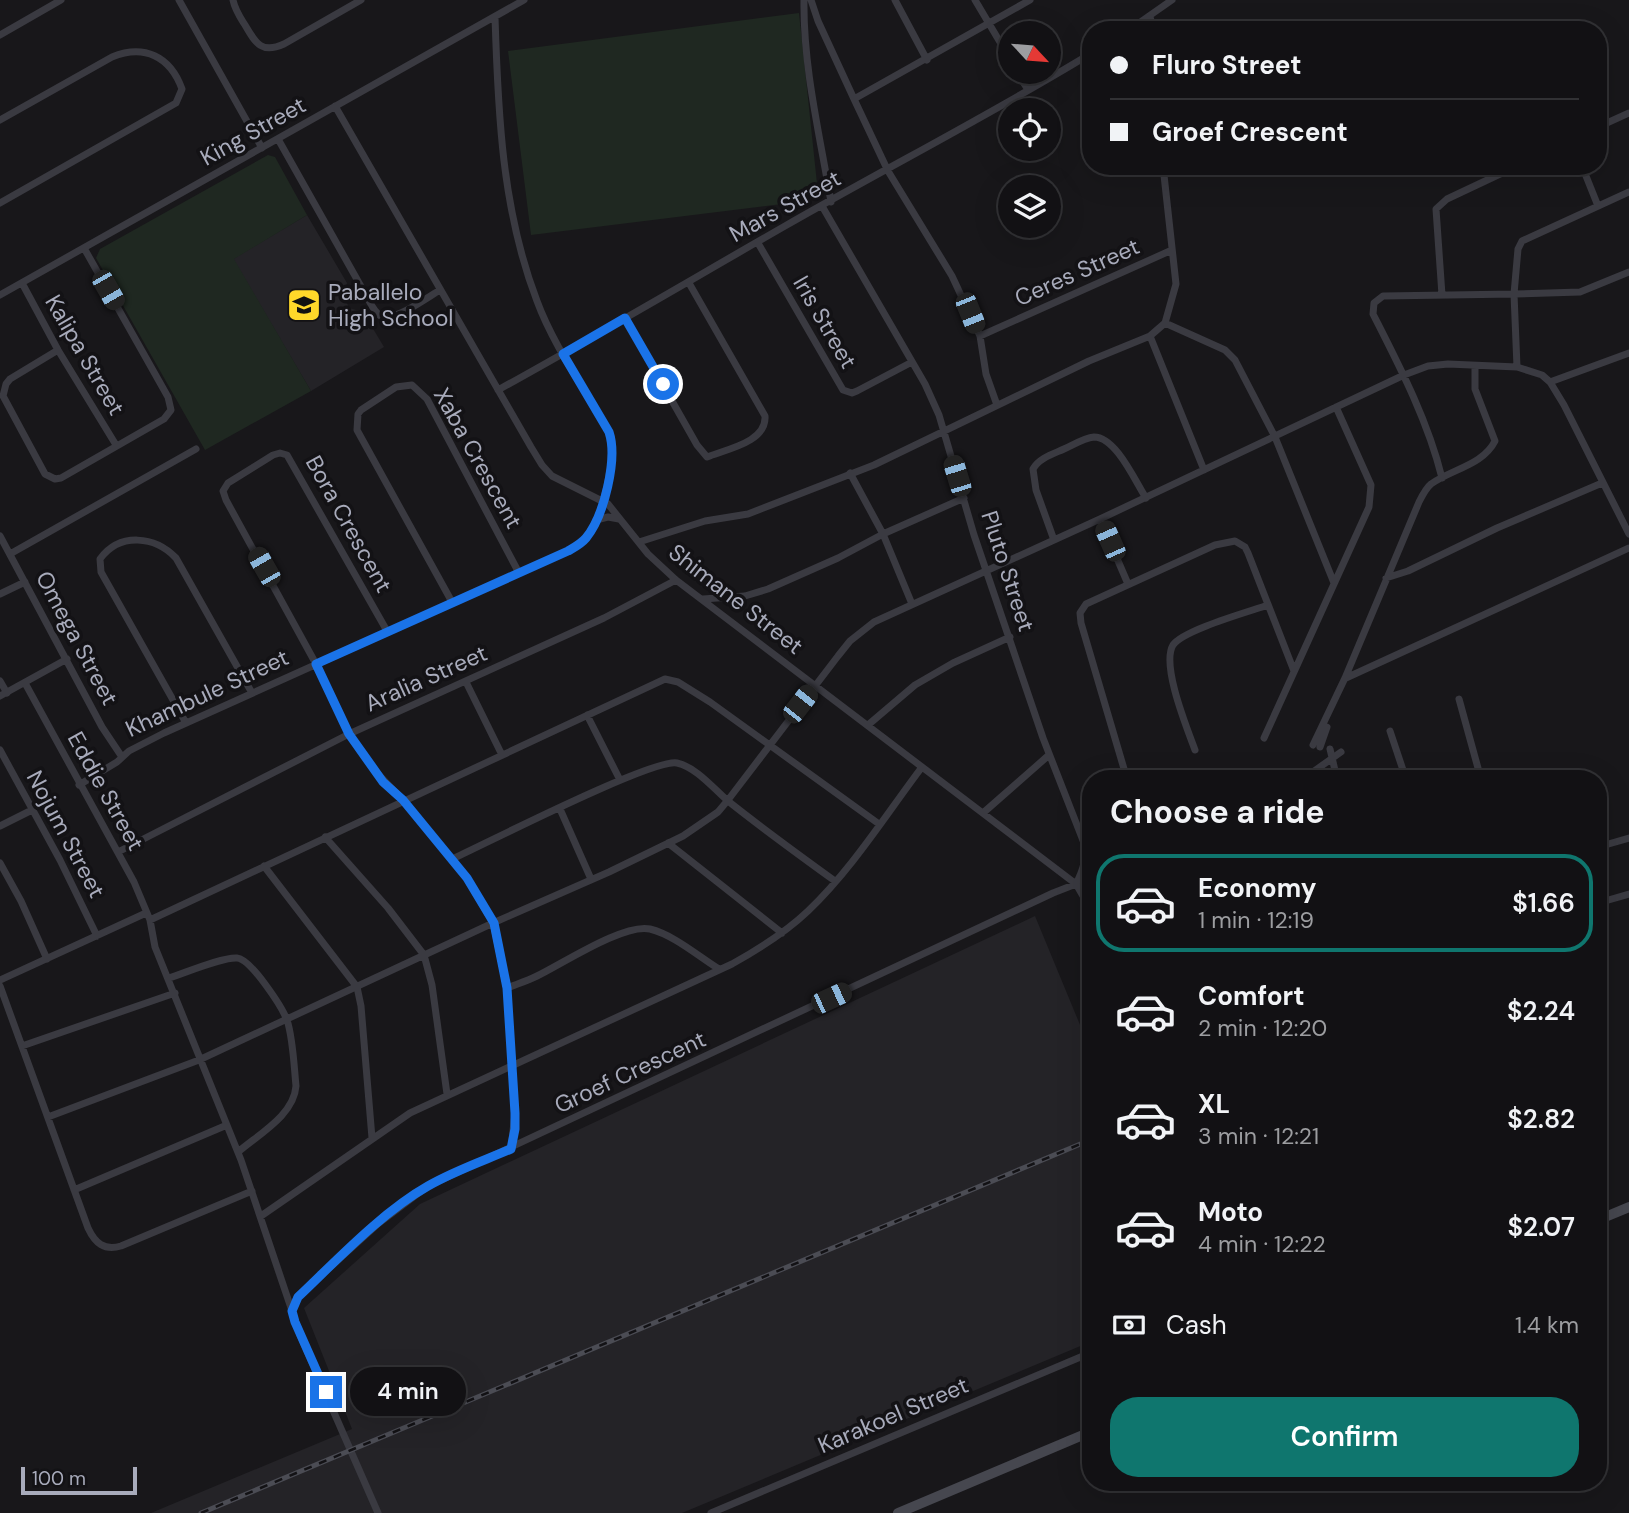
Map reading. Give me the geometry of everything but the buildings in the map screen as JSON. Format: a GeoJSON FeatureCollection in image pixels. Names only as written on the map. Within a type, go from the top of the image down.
{"type":"FeatureCollection","features":[{"type":"Feature","properties":{"kind":"main road"},"geometry":{"type":"LineString","coordinates":[[1607,1216],[1629,1207]]}},
{"type":"Feature","properties":{"kind":"main road"},"geometry":{"type":"LineString","coordinates":[[898,1513],[1082,1435]]}},
{"type":"Feature","properties":{"kind":"street"},"geometry":{"type":"LineString","coordinates":[[0,35],[61,0]]}},
{"type":"Feature","properties":{"kind":"street"},"geometry":{"type":"LineString","coordinates":[[180,0],[262,148]]}},
{"type":"Feature","properties":{"kind":"street"},"geometry":{"type":"LineString","coordinates":[[233,0],[254,40],[261,46],[272,48],[284,44],[361,0]]}},
{"type":"Feature","properties":{"kind":"street"},"geometry":{"type":"LineString","coordinates":[[503,0],[508,9]]}},
{"type":"Feature","properties":{"kind":"street","name":"King Street"},"geometry":{"type":"LineString","coordinates":[[0,295],[523,0]]}},
{"type":"Feature","properties":{"kind":"street"},"geometry":{"type":"LineString","coordinates":[[804,0],[814,104],[831,202]]}},
{"type":"Feature","properties":{"kind":"street"},"geometry":{"type":"LineString","coordinates":[[811,0],[823,33],[888,171],[952,275],[980,336],[986,373],[998,405]]}},
{"type":"Feature","properties":{"kind":"street"},"geometry":{"type":"LineString","coordinates":[[895,0],[927,60]]}},
{"type":"Feature","properties":{"kind":"street"},"geometry":{"type":"LineString","coordinates":[[975,0],[998,39]]}},
{"type":"Feature","properties":{"kind":"street"},"geometry":{"type":"LineString","coordinates":[[854,99],[1030,0]]}},
{"type":"Feature","properties":{"kind":"street"},"geometry":{"type":"LineString","coordinates":[[1144,21],[1172,0]]}},
{"type":"Feature","properties":{"kind":"street","name":"Khambule Street"},"geometry":{"type":"LineString","coordinates":[[79,785],[117,762],[133,748],[251,692],[576,547],[588,536],[596,520],[611,467],[613,443],[537,303],[522,256],[506,184],[498,122],[495,17]]}},
{"type":"Feature","properties":{"kind":"street"},"geometry":{"type":"LineString","coordinates":[[1150,17],[1151,21]]}},
{"type":"Feature","properties":{"kind":"street"},"geometry":{"type":"LineString","coordinates":[[0,120],[127,50],[147,52],[163,61],[182,89],[176,103],[0,203]]}},
{"type":"Feature","properties":{"kind":"street","name":"Mars Street"},"geometry":{"type":"LineString","coordinates":[[498,390],[1082,59]]}},
{"type":"Feature","properties":{"kind":"street"},"geometry":{"type":"LineString","coordinates":[[1024,84],[1028,90]]}},
{"type":"Feature","properties":{"kind":"street","name":"Shimane Street"},"geometry":{"type":"LineString","coordinates":[[335,106],[546,470],[560,481],[602,500],[658,565],[676,580],[1076,884]]}},
{"type":"Feature","properties":{"kind":"street"},"geometry":{"type":"LineString","coordinates":[[1607,123],[1629,113]]}},
{"type":"Feature","properties":{"kind":"street"},"geometry":{"type":"LineString","coordinates":[[278,139],[379,314],[394,316],[440,290]]}},
{"type":"Feature","properties":{"kind":"street"},"geometry":{"type":"LineString","coordinates":[[639,542],[705,521],[748,514],[874,465],[1117,348],[1150,336],[1165,323],[1176,284],[1164,175]]}},
{"type":"Feature","properties":{"kind":"street"},"geometry":{"type":"LineString","coordinates":[[1442,295],[1436,209],[1447,199],[1498,175]]}},
{"type":"Feature","properties":{"kind":"street"},"geometry":{"type":"LineString","coordinates":[[1586,175],[1598,206]]}},
{"type":"Feature","properties":{"kind":"street"},"geometry":{"type":"LineString","coordinates":[[1517,367],[1514,294],[1518,249],[1522,241],[1629,192]]}},
{"type":"Feature","properties":{"kind":"street","name":"Pluto Street"},"geometry":{"type":"LineString","coordinates":[[822,206],[934,402],[986,570],[1049,755],[1082,838]]}},
{"type":"Feature","properties":{"kind":"street","name":"Iris Street"},"geometry":{"type":"LineString","coordinates":[[758,243],[843,390],[852,393],[857,391],[912,362]]}},
{"type":"Feature","properties":{"kind":"street"},"geometry":{"type":"LineString","coordinates":[[58,350],[10,379],[3,396],[45,474],[61,478],[167,416],[171,410],[171,404],[84,248]]}},
{"type":"Feature","properties":{"kind":"street","name":"Ceres Street"},"geometry":{"type":"LineString","coordinates":[[980,336],[1172,250]]}},
{"type":"Feature","properties":{"kind":"street"},"geometry":{"type":"LineString","coordinates":[[1442,478],[1435,451],[1404,375],[1373,314],[1374,303],[1383,296],[1580,292],[1629,272]]}},
{"type":"Feature","properties":{"kind":"street","name":"Kalipa Street"},"geometry":{"type":"LineString","coordinates":[[22,283],[58,350],[116,445]]}},
{"type":"Feature","properties":{"kind":"street"},"geometry":{"type":"LineString","coordinates":[[625,318],[707,457],[750,440],[761,432],[765,416],[689,283]]}},
{"type":"Feature","properties":{"kind":"street"},"geometry":{"type":"LineString","coordinates":[[1165,323],[1216,345],[1231,355],[1275,437],[1334,583]]}},
{"type":"Feature","properties":{"kind":"street"},"geometry":{"type":"LineString","coordinates":[[1150,336],[1204,470]]}},
{"type":"Feature","properties":{"kind":"street"},"geometry":{"type":"LineString","coordinates":[[1550,382],[1629,353]]}},
{"type":"Feature","properties":{"kind":"street"},"geometry":{"type":"LineString","coordinates":[[48,1117],[199,1060],[668,843],[707,820],[728,800],[850,641],[874,622],[1428,366],[1517,367],[1536,371],[1550,382],[1629,534]]}},
{"type":"Feature","properties":{"kind":"street"},"geometry":{"type":"LineString","coordinates":[[1473,624],[1345,675],[1317,746],[1345,678],[1386,578],[1419,502],[1429,485],[1479,459],[1491,449],[1495,441],[1475,389],[1475,366]]}},
{"type":"Feature","properties":{"kind":"street","name":"Xaba Crescent"},"geometry":{"type":"LineString","coordinates":[[452,603],[357,430],[358,414],[361,410],[396,387],[412,385],[427,399],[519,573]]}},
{"type":"Feature","properties":{"kind":"street"},"geometry":{"type":"LineString","coordinates":[[1264,738],[1369,507],[1372,495],[1371,485],[1336,407]]}},
{"type":"Feature","properties":{"kind":"street"},"geometry":{"type":"LineString","coordinates":[[1054,540],[1036,490],[1033,469],[1040,461],[1084,440],[1098,438],[1109,443],[1146,498]]}},
{"type":"Feature","properties":{"kind":"street"},"geometry":{"type":"LineString","coordinates":[[10,554],[196,449]]}},
{"type":"Feature","properties":{"kind":"street","name":"Bora Crescent"},"geometry":{"type":"LineString","coordinates":[[316,664],[223,494],[228,483],[276,453],[283,453],[290,458],[387,631]]}},
{"type":"Feature","properties":{"kind":"street"},"geometry":{"type":"LineString","coordinates":[[850,473],[883,534],[912,604]]}},
{"type":"Feature","properties":{"kind":"street"},"geometry":{"type":"LineString","coordinates":[[1386,578],[1408,571],[1497,528],[1602,483]]}},
{"type":"Feature","properties":{"kind":"street"},"geometry":{"type":"LineString","coordinates":[[702,599],[745,596],[768,589],[964,498]]}},
{"type":"Feature","properties":{"kind":"street"},"geometry":{"type":"LineString","coordinates":[[596,520],[608,517],[620,520]]}},
{"type":"Feature","properties":{"kind":"street"},"geometry":{"type":"LineString","coordinates":[[1100,519],[1128,584]]}},
{"type":"Feature","properties":{"kind":"street","name":"Omega Street"},"geometry":{"type":"LineString","coordinates":[[0,536],[102,727],[122,757]]}},
{"type":"Feature","properties":{"kind":"street"},"geometry":{"type":"LineString","coordinates":[[186,723],[101,572],[100,559],[119,544],[135,538],[145,540],[163,547],[176,558],[251,692]]}},
{"type":"Feature","properties":{"kind":"street"},"geometry":{"type":"LineString","coordinates":[[1124,770],[1080,617],[1081,609],[1086,604],[1215,545],[1235,541],[1248,552],[1294,671]]}},
{"type":"Feature","properties":{"kind":"street"},"geometry":{"type":"LineString","coordinates":[[1345,678],[1629,548]]}},
{"type":"Feature","properties":{"kind":"street","name":"Aralia Street"},"geometry":{"type":"LineString","coordinates":[[118,852],[349,734],[604,618],[676,580]]}},
{"type":"Feature","properties":{"kind":"street"},"geometry":{"type":"LineString","coordinates":[[0,594],[25,583]]}},
{"type":"Feature","properties":{"kind":"street"},"geometry":{"type":"LineString","coordinates":[[1195,750],[1173,679],[1170,661],[1172,647],[1186,634],[1268,605]]}},
{"type":"Feature","properties":{"kind":"street"},"geometry":{"type":"LineString","coordinates":[[869,725],[915,685],[953,663],[1010,637]]}},
{"type":"Feature","properties":{"kind":"street"},"geometry":{"type":"LineString","coordinates":[[0,681],[3,694],[67,659]]}},
{"type":"Feature","properties":{"kind":"street"},"geometry":{"type":"LineString","coordinates":[[316,664],[349,734],[375,771],[452,859],[494,923],[507,988],[515,1113],[511,1149]]}},
{"type":"Feature","properties":{"kind":"street"},"geometry":{"type":"LineString","coordinates":[[0,980],[96,936],[148,917],[264,866],[659,680],[672,679],[710,702],[879,824]]}},
{"type":"Feature","properties":{"kind":"street"},"geometry":{"type":"LineString","coordinates":[[466,682],[502,755]]}},
{"type":"Feature","properties":{"kind":"street","name":"Eddie Street"},"geometry":{"type":"LineString","coordinates":[[24,683],[118,852],[148,917],[155,947],[238,1152],[292,1311]]}},
{"type":"Feature","properties":{"kind":"street"},"geometry":{"type":"LineString","coordinates":[[1459,699],[1479,770]]}},
{"type":"Feature","properties":{"kind":"street"},"geometry":{"type":"LineString","coordinates":[[587,715],[620,780]]}},
{"type":"Feature","properties":{"kind":"street"},"geometry":{"type":"LineString","coordinates":[[1390,732],[1403,770]]}},
{"type":"Feature","properties":{"kind":"street"},"geometry":{"type":"LineString","coordinates":[[1330,749],[1336,770]]}},
{"type":"Feature","properties":{"kind":"street","name":"Nojum Street"},"geometry":{"type":"LineString","coordinates":[[0,750],[60,860],[96,936]]}},
{"type":"Feature","properties":{"kind":"street"},"geometry":{"type":"LineString","coordinates":[[1316,770],[1341,752]]}},
{"type":"Feature","properties":{"kind":"street"},"geometry":{"type":"LineString","coordinates":[[983,813],[1049,755]]}},
{"type":"Feature","properties":{"kind":"street"},"geometry":{"type":"LineString","coordinates":[[452,859],[620,780],[660,764],[675,762],[688,768],[835,881]]}},
{"type":"Feature","properties":{"kind":"street"},"geometry":{"type":"LineString","coordinates":[[261,1216],[410,1112],[757,950],[808,911],[835,881],[922,767]]}},
{"type":"Feature","properties":{"kind":"street"},"geometry":{"type":"LineString","coordinates":[[560,808],[591,879]]}},
{"type":"Feature","properties":{"kind":"street"},"geometry":{"type":"LineString","coordinates":[[0,826],[33,810]]}},
{"type":"Feature","properties":{"kind":"street"},"geometry":{"type":"LineString","coordinates":[[325,837],[388,908],[424,955],[432,985],[447,1094]]}},
{"type":"Feature","properties":{"kind":"street"},"geometry":{"type":"LineString","coordinates":[[1607,844],[1629,838]]}},
{"type":"Feature","properties":{"kind":"street"},"geometry":{"type":"LineString","coordinates":[[668,843],[782,933]]}},
{"type":"Feature","properties":{"kind":"street"},"geometry":{"type":"LineString","coordinates":[[0,863],[21,901],[47,959]]}},
{"type":"Feature","properties":{"kind":"street"},"geometry":{"type":"LineString","coordinates":[[264,866],[357,987],[361,1006],[372,1138]]}},
{"type":"Feature","properties":{"kind":"street","name":"Pluto Street"},"geometry":{"type":"LineString","coordinates":[[1076,884],[1082,875]]}},
{"type":"Feature","properties":{"kind":"street"},"geometry":{"type":"LineString","coordinates":[[1076,884],[1082,894]]}},
{"type":"Feature","properties":{"kind":"street","name":"Groef Crescent"},"geometry":{"type":"LineString","coordinates":[[292,1311],[298,1297],[321,1274],[400,1205],[428,1186],[1076,884]]}},
{"type":"Feature","properties":{"kind":"street"},"geometry":{"type":"LineString","coordinates":[[1607,900],[1629,894]]}},
{"type":"Feature","properties":{"kind":"street"},"geometry":{"type":"LineString","coordinates":[[507,988],[592,947],[624,933],[644,928],[664,935],[719,970]]}},
{"type":"Feature","properties":{"kind":"street"},"geometry":{"type":"LineString","coordinates":[[169,978],[239,958],[256,971],[287,1020],[296,1095],[287,1111],[238,1152]]}},
{"type":"Feature","properties":{"kind":"street"},"geometry":{"type":"LineString","coordinates":[[0,986],[74,1190],[93,1238],[100,1245],[112,1249],[252,1191]]}},
{"type":"Feature","properties":{"kind":"street"},"geometry":{"type":"LineString","coordinates":[[22,1046],[175,993]]}},
{"type":"Feature","properties":{"kind":"street"},"geometry":{"type":"LineString","coordinates":[[74,1190],[227,1125]]}},
{"type":"Feature","properties":{"kind":"street"},"geometry":{"type":"LineString","coordinates":[[292,1311],[378,1513]]}},
{"type":"Feature","properties":{"kind":"street","name":"Karakoel Street"},"geometry":{"type":"LineString","coordinates":[[712,1513],[1082,1356]]}},
{"type":"Feature","properties":{"kind":"shaded area"},"geometry":{"type":"Polygon","coordinates":[[[799,13],[818,193],[806,201],[531,235],[508,51],[799,13]]]}},
{"type":"Feature","properties":{"kind":"shaded area"},"geometry":{"type":"Polygon","coordinates":[[[268,155],[275,157],[307,215],[234,259],[311,391],[205,450],[96,258],[100,249],[268,155]]]}},
{"type":"Feature","properties":{"kind":"shaded area","name":"Paballelo High School"},"geometry":{"type":"Polygon","coordinates":[[[307,215],[347,283],[344,296],[349,308],[363,312],[384,347],[311,391],[233,259],[307,215]]]}},
{"type":"Feature","properties":{"kind":"shaded area"},"geometry":{"type":"Polygon","coordinates":[[[1035,916],[1082,1030],[1082,1345],[682,1513],[151,1513],[352,1429],[304,1308],[420,1204],[1035,916]]]}},
{"type":"Feature","properties":{"kind":"railway"},"geometry":{"type":"LineString","coordinates":[[201,1513],[1082,1143]]}},
{"type":"Feature","properties":{"kind":"place","name":"Paballelo High School"},"geometry":{"type":"Point","coordinates":[304,305]}},
{"type":"Feature","properties":{"kind":"route"},"geometry":{"type":"LineString","coordinates":[[326,1392],[295,1322],[292,1311],[298,1297],[379,1223],[417,1193],[511,1149],[515,1113],[507,988],[494,923],[467,878],[403,800],[383,782],[349,734],[316,664],[568,551],[588,536],[596,520],[608,480],[613,443],[563,354],[625,318],[663,384]]}}]}
